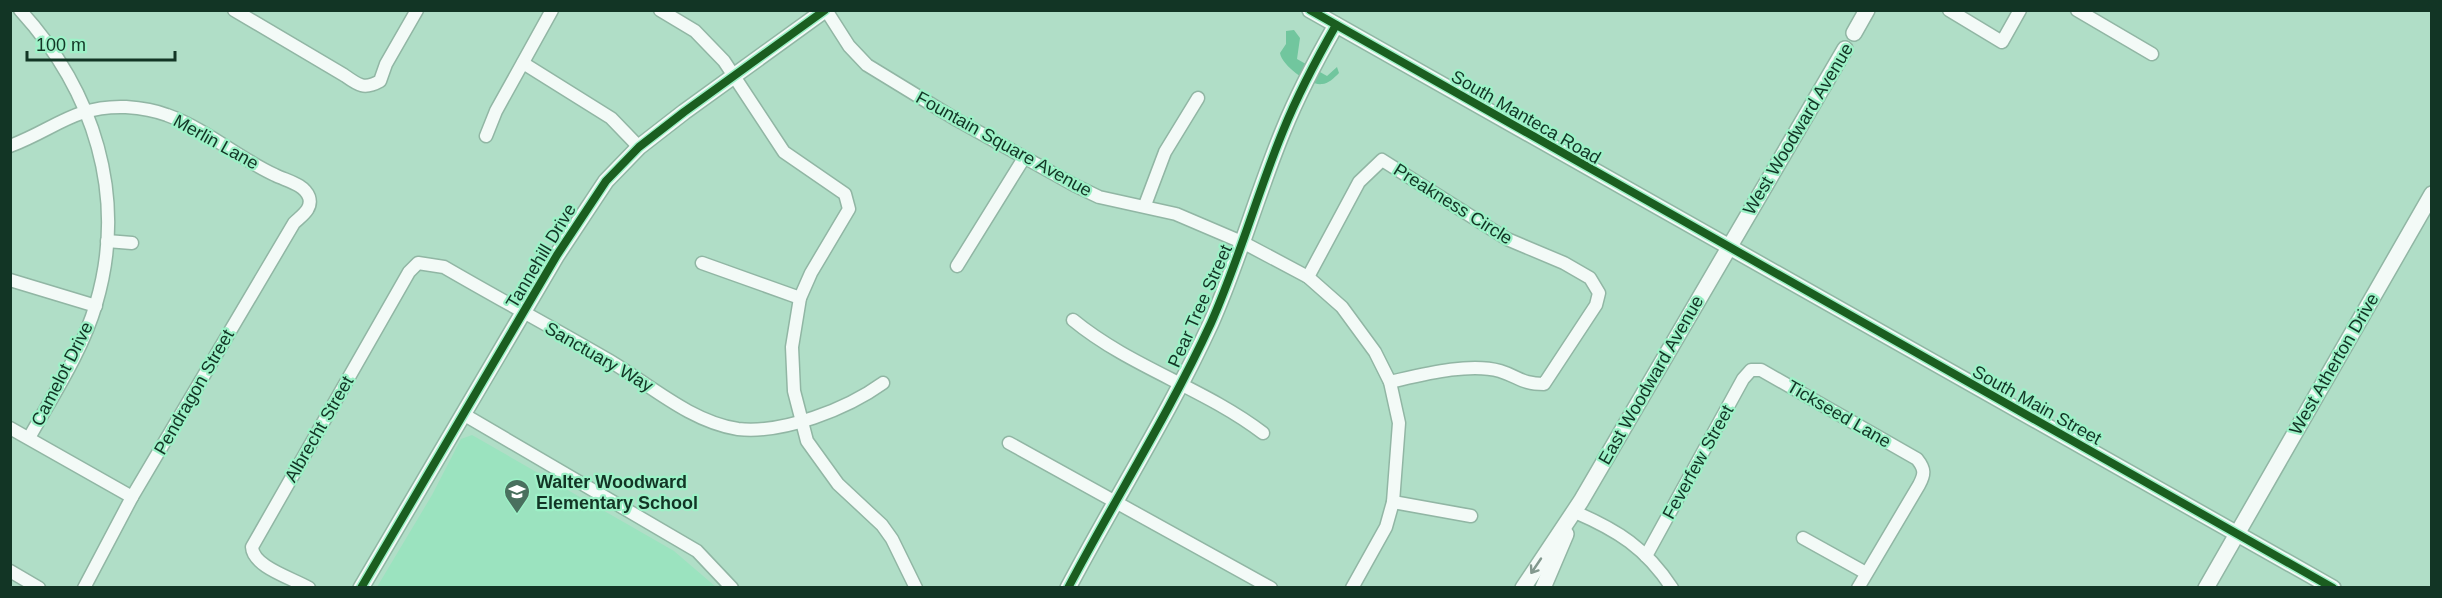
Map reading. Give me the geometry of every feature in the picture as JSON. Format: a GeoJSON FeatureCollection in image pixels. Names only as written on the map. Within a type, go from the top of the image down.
{"type":"FeatureCollection","features":[{"type":"Feature","properties":{"kind":"street","name":"Camelot Drive"},"geometry":{"type":"LineString","coordinates":[[20,10],[53,49],[86,110],[104,175],[107,241],[96,306],[78,352],[29,438]]}},
{"type":"Feature","properties":{"kind":"street"},"geometry":{"type":"LineString","coordinates":[[234,10],[344,75],[360,87],[380,81],[386,64],[417,10]]}},
{"type":"Feature","properties":{"kind":"street"},"geometry":{"type":"LineString","coordinates":[[486,136],[496,111],[552,10]]}},
{"type":"Feature","properties":{"kind":"street"},"geometry":{"type":"LineString","coordinates":[[660,10],[695,31],[724,61],[784,152],[845,194],[849,202],[849,209],[841,226],[820,257],[800,298],[794,330],[792,366],[801,421],[807,441],[838,484],[882,525],[892,539],[916,588]]}},
{"type":"Feature","properties":{"kind":"street","name":"Tannehill Drive"},"geometry":{"type":"LineString","coordinates":[[361,588],[577,221],[606,181],[639,147],[734,75],[826,10]]}},
{"type":"Feature","properties":{"kind":"street","name":"Fountain Square Avenue"},"geometry":{"type":"LineString","coordinates":[[826,10],[849,46],[867,65],[1024,158],[1099,197],[1176,214],[1244,243],[1308,278],[1342,307],[1374,352],[1390,382],[1399,423],[1393,502],[1386,527],[1352,588]]}},
{"type":"Feature","properties":{"kind":"street","name":"South Manteca Road"},"geometry":{"type":"LineString","coordinates":[[1310,10],[1728,247]]}},
{"type":"Feature","properties":{"kind":"street","name":"West Woodward Avenue"},"geometry":{"type":"LineString","coordinates":[[1728,247],[1867,10]]}},
{"type":"Feature","properties":{"kind":"street"},"geometry":{"type":"LineString","coordinates":[[1949,10],[2002,42],[2020,10]]}},
{"type":"Feature","properties":{"kind":"street"},"geometry":{"type":"LineString","coordinates":[[2077,10],[2152,54]]}},
{"type":"Feature","properties":{"kind":"street","name":"Pear Tree Street"},"geometry":{"type":"LineString","coordinates":[[1068,588],[1181,384],[1244,243],[1282,132],[1304,82],[1336,25]]}},
{"type":"Feature","properties":{"kind":"street"},"geometry":{"type":"LineString","coordinates":[[523,63],[611,118],[639,147]]}},
{"type":"Feature","properties":{"kind":"street"},"geometry":{"type":"LineString","coordinates":[[1145,206],[1165,152],[1198,98]]}},
{"type":"Feature","properties":{"kind":"street","name":"Merlin Lane"},"geometry":{"type":"LineString","coordinates":[[10,146],[86,110],[127,107],[166,115],[274,175],[296,183],[308,194],[310,201]]}},
{"type":"Feature","properties":{"kind":"street"},"geometry":{"type":"LineString","coordinates":[[957,266],[1024,158]]}},
{"type":"Feature","properties":{"kind":"street","name":"Preakness Circle"},"geometry":{"type":"LineString","coordinates":[[1308,278],[1359,182],[1382,160],[1507,239],[1564,263],[1590,278],[1599,293],[1596,305],[1544,384],[1527,384],[1499,371],[1450,369],[1390,382]]}},
{"type":"Feature","properties":{"kind":"street","name":"West Atherton Drive"},"geometry":{"type":"LineString","coordinates":[[2206,588],[2432,194]]}},
{"type":"Feature","properties":{"kind":"street","name":"Pendragon Street"},"geometry":{"type":"LineString","coordinates":[[84,588],[132,497],[294,223],[307,211],[310,201]]}},
{"type":"Feature","properties":{"kind":"street"},"geometry":{"type":"LineString","coordinates":[[107,241],[132,243]]}},
{"type":"Feature","properties":{"kind":"street","name":"East Woodward Avenue"},"geometry":{"type":"LineString","coordinates":[[1523,588],[1575,512],[1728,247]]}},
{"type":"Feature","properties":{"kind":"street","name":"South Main Street"},"geometry":{"type":"LineString","coordinates":[[1728,247],[2333,588]]}},
{"type":"Feature","properties":{"kind":"street","name":"Sanctuary Way"},"geometry":{"type":"LineString","coordinates":[[390,305],[409,272],[418,263],[444,267],[610,361],[696,415],[719,424],[756,429],[801,421],[860,399],[883,382]]}},
{"type":"Feature","properties":{"kind":"street"},"geometry":{"type":"LineString","coordinates":[[702,263],[800,298]]}},
{"type":"Feature","properties":{"kind":"street"},"geometry":{"type":"LineString","coordinates":[[10,280],[96,306]]}},
{"type":"Feature","properties":{"kind":"street","name":"Albrecht Street"},"geometry":{"type":"LineString","coordinates":[[309,588],[258,563],[253,554],[255,539],[390,305]]}},
{"type":"Feature","properties":{"kind":"street"},"geometry":{"type":"LineString","coordinates":[[1073,320],[1101,342],[1224,405],[1263,433]]}},
{"type":"Feature","properties":{"kind":"street","name":"Tickseed Lane"},"geometry":{"type":"LineString","coordinates":[[1751,370],[1761,370],[1917,459],[1923,466],[1924,474],[1919,485],[1866,573]]}},
{"type":"Feature","properties":{"kind":"street","name":"Feverfew Street"},"geometry":{"type":"LineString","coordinates":[[1646,556],[1751,370]]}},
{"type":"Feature","properties":{"kind":"street"},"geometry":{"type":"LineString","coordinates":[[463,414],[697,551],[732,588]]}},
{"type":"Feature","properties":{"kind":"street"},"geometry":{"type":"LineString","coordinates":[[10,428],[132,497]]}},
{"type":"Feature","properties":{"kind":"street"},"geometry":{"type":"LineString","coordinates":[[1009,442],[1271,588]]}},
{"type":"Feature","properties":{"kind":"street"},"geometry":{"type":"LineString","coordinates":[[1393,502],[1471,516]]}},
{"type":"Feature","properties":{"kind":"street"},"geometry":{"type":"LineString","coordinates":[[1575,512],[1623,535],[1661,571],[1672,588]]}},
{"type":"Feature","properties":{"kind":"street","name":"East Woodward Avenue"},"geometry":{"type":"LineString","coordinates":[[1543,588],[1575,512]]}},
{"type":"Feature","properties":{"kind":"street"},"geometry":{"type":"LineString","coordinates":[[1803,538],[1866,573],[1858,588]]}},
{"type":"Feature","properties":{"kind":"street"},"geometry":{"type":"LineString","coordinates":[[10,571],[39,588]]}},
{"type":"Feature","properties":{"kind":"shaded area"},"geometry":{"type":"Polygon","coordinates":[[[1294,30],[1300,38],[1297,59],[1327,76],[1337,67],[1339,73],[1326,83],[1317,84],[1291,69],[1280,53],[1286,44],[1286,31],[1294,30]]]}},
{"type":"Feature","properties":{"kind":"shaded area","name":"Walter Woodward Elementary School"},"geometry":{"type":"Polygon","coordinates":[[[472,435],[674,551],[716,587],[377,587],[432,495],[461,439],[472,435]]]}},
{"type":"Feature","properties":{"kind":"cycle path"},"geometry":{"type":"LineString","coordinates":[[361,588],[557,255],[606,181],[639,147],[825,10]]}},
{"type":"Feature","properties":{"kind":"cycle path"},"geometry":{"type":"LineString","coordinates":[[1310,10],[2333,588]]}},
{"type":"Feature","properties":{"kind":"cycle path"},"geometry":{"type":"LineString","coordinates":[[1068,588],[1195,357],[1230,275],[1289,117],[1336,25]]}},
{"type":"Feature","properties":{"kind":"place","name":"Walter Woodward Elementary School"},"geometry":{"type":"Point","coordinates":[517,515]}}]}
